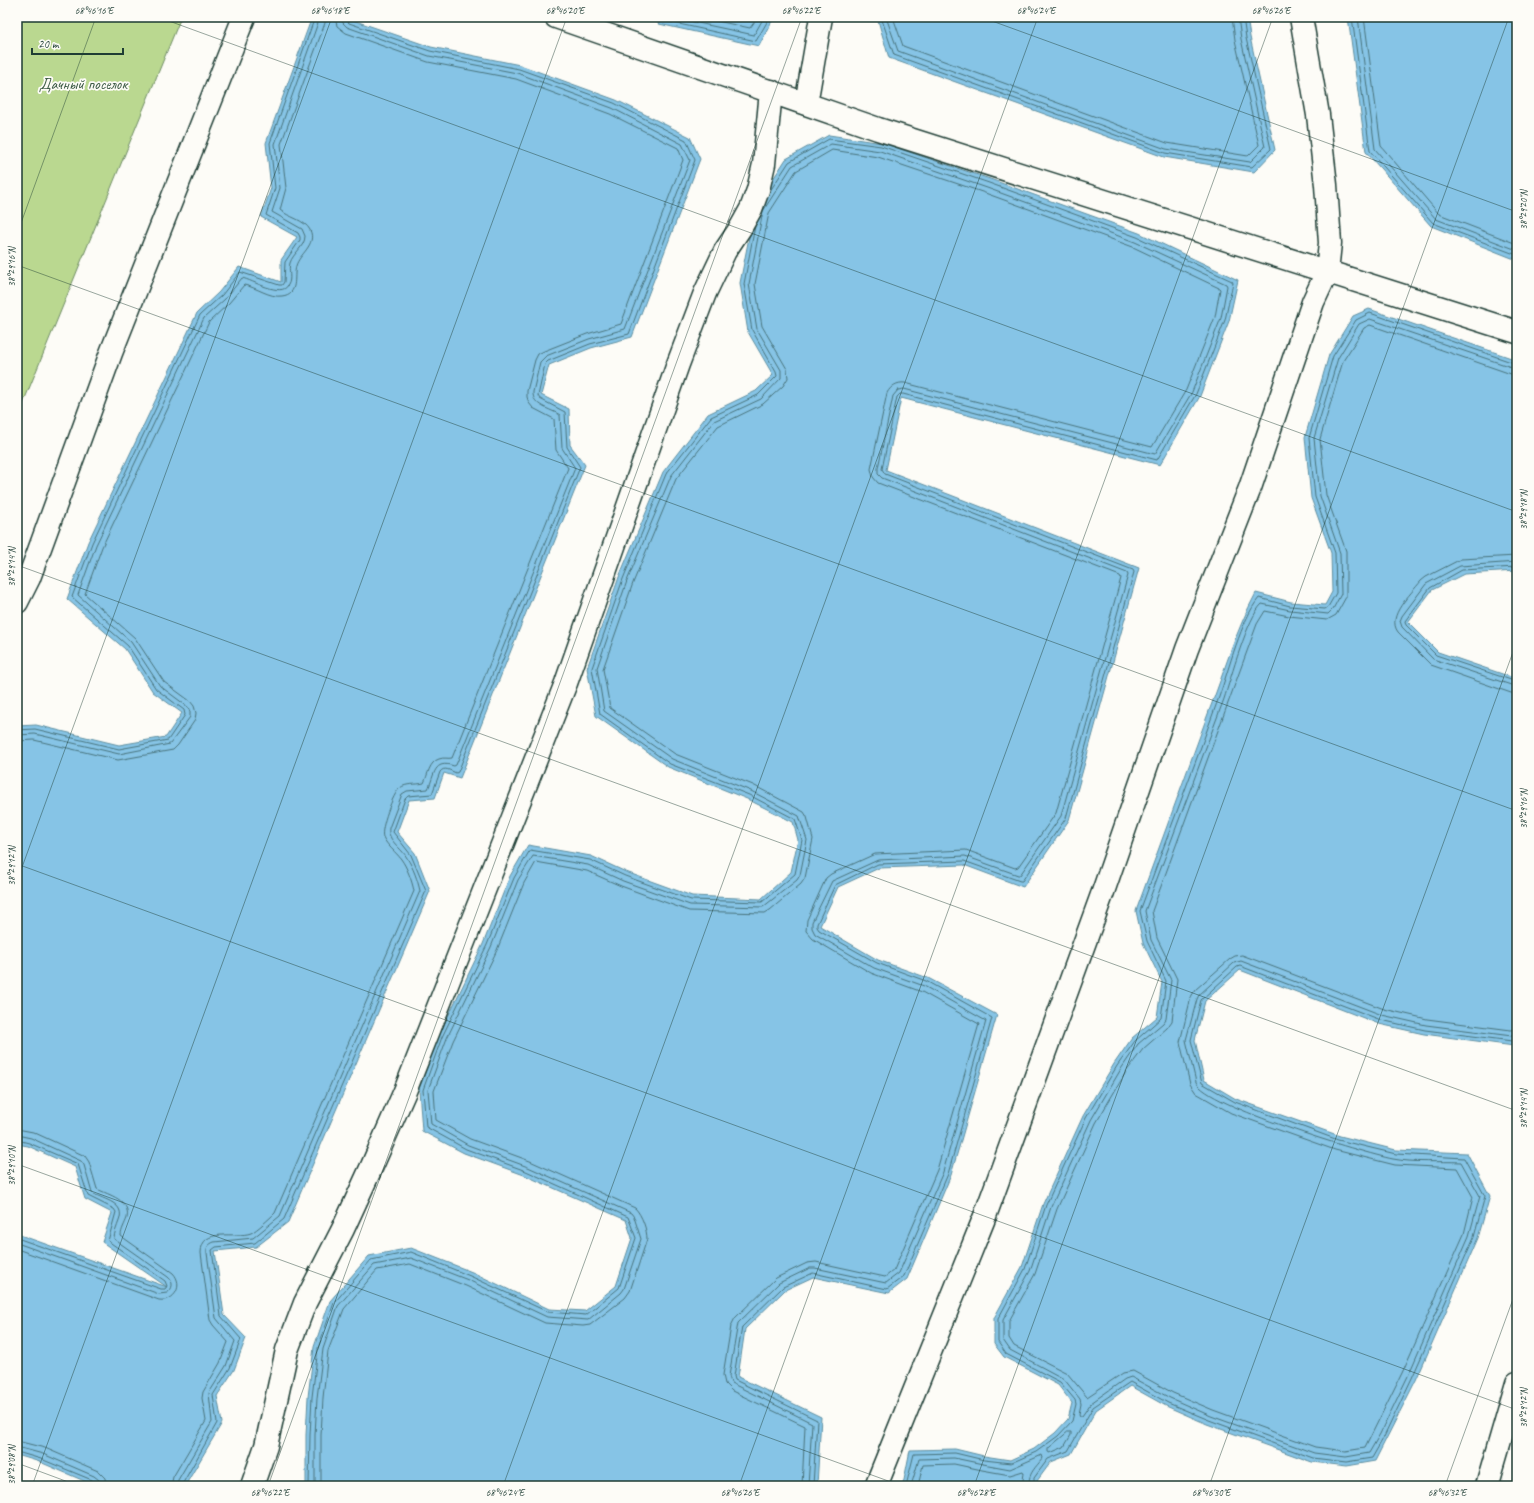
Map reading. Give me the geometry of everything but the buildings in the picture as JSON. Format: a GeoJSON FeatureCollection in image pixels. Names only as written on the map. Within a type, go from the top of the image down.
{"type":"FeatureCollection","features":[{"type":"Feature","properties":{"kind":"street"},"geometry":{"type":"LineString","coordinates":[[17,602],[29,578],[111,353],[244,17]]}},
{"type":"Feature","properties":{"kind":"street"},"geometry":{"type":"LineString","coordinates":[[556,17],[878,129],[1517,332]]}},
{"type":"Feature","properties":{"kind":"street"},"geometry":{"type":"LineString","coordinates":[[806,104],[821,17]]}},
{"type":"Feature","properties":{"kind":"street"},"geometry":{"type":"LineString","coordinates":[[876,1486],[985,1216],[1103,892],[1187,649],[1250,488],[1313,302],[1327,272],[1330,243],[1326,186],[1318,115],[1301,17]]}},
{"type":"Feature","properties":{"kind":"street"},"geometry":{"type":"LineString","coordinates":[[252,1486],[266,1446],[287,1350],[305,1302],[343,1229],[405,1091],[566,683],[678,364],[705,293],[725,251],[751,209],[758,190],[764,164],[771,91]]}},
{"type":"Feature","properties":{"kind":"street"},"geometry":{"type":"LineString","coordinates":[[1487,1486],[1517,1383]]}},
{"type":"Feature","properties":{"kind":"green space","name":"Дачный поселок"},"geometry":{"type":"Polygon","coordinates":[[[17,17],[181,17],[17,418],[17,17]]]}},
{"type":"Feature","properties":{"kind":"water"},"geometry":{"type":"Polygon","coordinates":[[[312,17],[344,17],[431,47],[520,65],[616,100],[690,137],[700,159],[632,337],[591,348],[549,365],[541,395],[569,409],[570,445],[585,465],[460,778],[444,773],[435,798],[409,800],[397,832],[415,853],[430,891],[288,1222],[256,1247],[215,1251],[224,1315],[246,1338],[234,1370],[217,1396],[222,1423],[185,1486],[96,1486],[40,1462],[17,1455],[17,1234],[167,1287],[102,1242],[112,1213],[85,1199],[75,1167],[28,1146],[17,1144],[17,726],[36,725],[119,745],[166,737],[182,713],[153,692],[125,649],[67,599],[88,542],[197,313],[219,292],[239,267],[281,282],[281,260],[297,237],[261,217],[271,188],[266,143],[312,17]]]}},
{"type":"Feature","properties":{"kind":"water"},"geometry":{"type":"Polygon","coordinates":[[[651,17],[774,17],[759,46],[659,24],[651,17]]]}},
{"type":"Feature","properties":{"kind":"water"},"geometry":{"type":"Polygon","coordinates":[[[877,17],[1247,17],[1275,150],[1254,172],[1164,157],[889,58],[877,17]]]}},
{"type":"Feature","properties":{"kind":"water"},"geometry":{"type":"Polygon","coordinates":[[[1348,17],[1517,17],[1517,260],[1431,226],[1366,152],[1348,17]]]}},
{"type":"Feature","properties":{"kind":"water"},"geometry":{"type":"Polygon","coordinates":[[[829,135],[882,143],[990,179],[1139,233],[1238,280],[1229,321],[1200,396],[1160,465],[901,398],[886,470],[1139,568],[1069,820],[1023,887],[964,865],[879,868],[838,887],[820,926],[878,960],[928,978],[997,1015],[951,1175],[907,1279],[889,1293],[813,1277],[785,1290],[745,1329],[738,1377],[821,1417],[817,1486],[306,1486],[308,1397],[314,1347],[330,1301],[369,1256],[411,1248],[472,1272],[549,1309],[585,1311],[616,1286],[632,1238],[626,1220],[524,1175],[464,1153],[422,1131],[419,1089],[439,1035],[483,944],[510,876],[528,845],[591,856],[626,872],[692,896],[761,899],[791,872],[798,840],[793,822],[747,799],[668,767],[596,716],[587,668],[619,577],[663,472],[708,414],[756,391],[773,375],[748,332],[740,283],[755,207],[786,159],[829,135]]]}},
{"type":"Feature","properties":{"kind":"water"},"geometry":{"type":"Polygon","coordinates":[[[1369,309],[1517,360],[1517,571],[1464,574],[1432,590],[1408,622],[1438,652],[1517,679],[1517,1044],[1514,1046],[1424,1034],[1379,1024],[1240,970],[1205,1001],[1195,1040],[1204,1080],[1236,1099],[1340,1136],[1396,1150],[1467,1153],[1490,1196],[1478,1238],[1416,1380],[1375,1461],[1346,1466],[1312,1462],[1207,1424],[1166,1406],[1130,1386],[1096,1410],[1071,1454],[1051,1462],[1037,1481],[1044,1486],[901,1486],[904,1480],[910,1450],[955,1449],[1010,1460],[1034,1449],[1055,1433],[1068,1419],[1072,1403],[1058,1385],[1004,1357],[994,1344],[994,1318],[1022,1267],[1043,1204],[1083,1116],[1114,1064],[1132,1038],[1157,1017],[1162,982],[1143,943],[1136,911],[1242,622],[1256,593],[1291,602],[1325,605],[1332,592],[1331,553],[1311,498],[1305,437],[1329,355],[1353,316],[1369,309]]]}}]}
